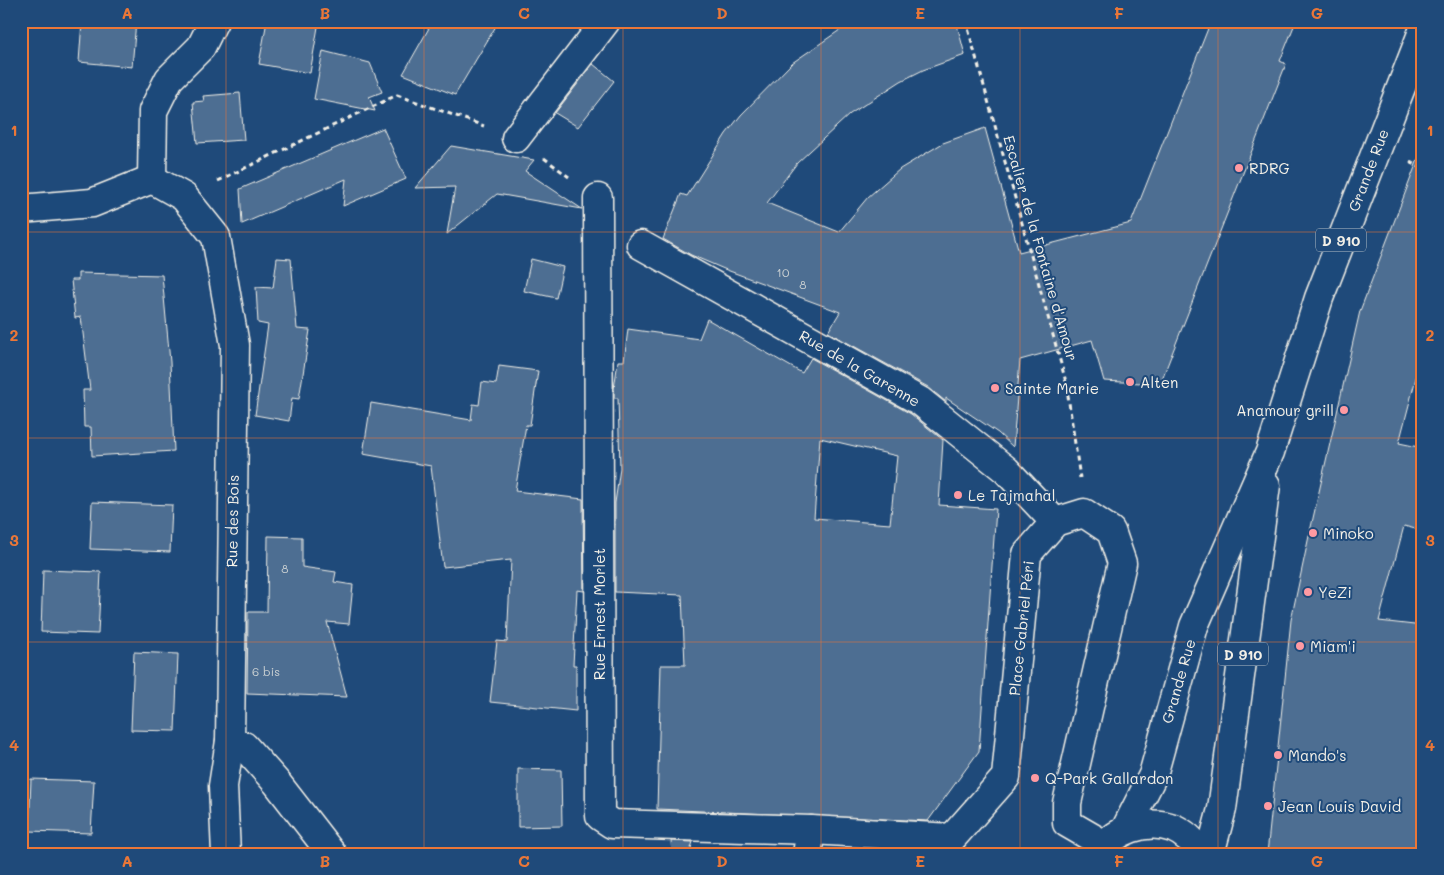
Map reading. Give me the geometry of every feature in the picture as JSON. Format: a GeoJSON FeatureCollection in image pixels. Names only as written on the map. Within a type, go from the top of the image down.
{"type":"FeatureCollection","features":[{"type":"Feature","properties":{"kind":"street"},"geometry":{"type":"LineString","coordinates":[[21,209],[92,203],[152,179],[153,112],[169,80],[201,48],[214,21]]}},
{"type":"Feature","properties":{"kind":"street"},"geometry":{"type":"LineString","coordinates":[[516,138],[606,21]]}},
{"type":"Feature","properties":{"kind":"street","name":"Grande Rue"},"geometry":{"type":"LineString","coordinates":[[1110,843],[1153,775],[1194,626],[1270,452],[1319,298],[1423,31]]}},
{"type":"Feature","properties":{"kind":"street","name":"Rue des Bois"},"geometry":{"type":"LineString","coordinates":[[152,179],[184,197],[216,237],[235,345],[230,741],[223,786],[226,854]]}},
{"type":"Feature","properties":{"kind":"street","name":"Rue Ernest Morlet"},"geometry":{"type":"LineString","coordinates":[[598,198],[600,816],[612,824],[809,842]]}},
{"type":"Feature","properties":{"kind":"street","name":"Rue de la Garenne"},"geometry":{"type":"LineString","coordinates":[[641,245],[920,401],[1006,470],[1055,522]]}},
{"type":"Feature","properties":{"kind":"street","name":"Grande Rue"},"geometry":{"type":"LineString","coordinates":[[1210,854],[1224,791],[1270,452]]}},
{"type":"Feature","properties":{"kind":"street"},"geometry":{"type":"LineString","coordinates":[[1055,522],[1084,513],[1111,531],[1122,563],[1066,803],[1067,823],[1110,843],[1149,824],[1173,828],[1193,841],[1202,854]]}},
{"type":"Feature","properties":{"kind":"street","name":"Place Gabriel Péri"},"geometry":{"type":"LineString","coordinates":[[809,842],[952,838],[1006,777],[1027,554],[1055,522]]}},
{"type":"Feature","properties":{"kind":"street"},"geometry":{"type":"LineString","coordinates":[[230,741],[244,746],[277,783],[332,854]]}},
{"type":"Feature","properties":{"kind":"path","name":"Escalier de la Fontaine d'Amour"},"geometry":{"type":"LineString","coordinates":[[966,21],[1066,382],[1084,513]]}},
{"type":"Feature","properties":{"kind":"path"},"geometry":{"type":"LineString","coordinates":[[184,197],[397,95],[516,138],[598,198]]}},
{"type":"Feature","properties":{"kind":"building"},"geometry":{"type":"Polygon","coordinates":[[[82,21],[136,21],[132,67],[79,62],[82,21]]]}},
{"type":"Feature","properties":{"kind":"building"},"geometry":{"type":"Polygon","coordinates":[[[267,21],[319,21],[310,73],[259,64],[267,21]]]}},
{"type":"Feature","properties":{"kind":"building"},"geometry":{"type":"Polygon","coordinates":[[[433,21],[499,21],[455,95],[403,74],[433,21]]]}},
{"type":"Feature","properties":{"kind":"building"},"geometry":{"type":"Polygon","coordinates":[[[853,21],[956,21],[965,55],[923,70],[901,81],[850,114],[797,163],[767,203],[839,232],[868,197],[900,169],[943,143],[985,128],[1019,252],[1131,223],[1211,21],[1296,21],[1280,61],[1286,64],[1160,384],[1104,381],[1092,340],[1020,360],[1013,447],[998,433],[946,398],[946,402],[928,387],[828,332],[840,312],[724,269],[691,255],[663,239],[681,194],[687,196],[726,134],[741,115],[792,63],[853,21]]]}},
{"type":"Feature","properties":{"kind":"building"},"geometry":{"type":"Polygon","coordinates":[[[323,51],[370,63],[382,92],[369,97],[375,111],[314,99],[323,51]]]}},
{"type":"Feature","properties":{"kind":"building"},"geometry":{"type":"Polygon","coordinates":[[[593,64],[614,81],[578,127],[555,113],[593,64]]]}},
{"type":"Feature","properties":{"kind":"building"},"geometry":{"type":"Polygon","coordinates":[[[240,93],[244,140],[197,143],[193,102],[204,101],[203,96],[240,93]]]}},
{"type":"Feature","properties":{"kind":"building"},"geometry":{"type":"Polygon","coordinates":[[[383,128],[406,179],[343,206],[346,179],[242,224],[240,189],[383,128]]]}},
{"type":"Feature","properties":{"kind":"building"},"geometry":{"type":"Polygon","coordinates":[[[451,146],[534,160],[525,171],[582,209],[497,194],[447,234],[455,187],[415,188],[451,146]]]}},
{"type":"Feature","properties":{"kind":"building"},"geometry":{"type":"Polygon","coordinates":[[[1420,154],[1423,155],[1423,351],[1399,443],[1423,448],[1423,531],[1404,526],[1379,621],[1423,626],[1423,854],[1267,854],[1291,620],[1309,536],[1360,311],[1420,154]]]}},
{"type":"Feature","properties":{"kind":"building"},"geometry":{"type":"Polygon","coordinates":[[[277,258],[291,259],[297,329],[310,330],[299,399],[292,398],[289,421],[255,415],[268,325],[258,323],[256,287],[273,288],[277,258]]]}},
{"type":"Feature","properties":{"kind":"building"},"geometry":{"type":"Polygon","coordinates":[[[531,259],[563,267],[556,298],[524,291],[531,259]]]}},
{"type":"Feature","properties":{"kind":"building"},"geometry":{"type":"Polygon","coordinates":[[[78,273],[162,275],[170,362],[174,451],[92,456],[91,427],[84,427],[83,390],[90,390],[81,317],[75,318],[71,280],[78,280],[78,273]]]}},
{"type":"Feature","properties":{"kind":"building"},"geometry":{"type":"Polygon","coordinates":[[[707,319],[802,373],[811,358],[911,414],[943,440],[939,505],[996,509],[979,751],[928,821],[657,809],[661,665],[685,665],[682,595],[615,592],[615,503],[620,468],[618,398],[614,398],[614,389],[618,361],[624,361],[628,329],[699,339],[707,319]],[[820,438],[814,518],[890,524],[897,456],[820,438]]]}},
{"type":"Feature","properties":{"kind":"building"},"geometry":{"type":"Polygon","coordinates":[[[499,366],[538,371],[530,425],[526,425],[515,491],[583,499],[584,591],[577,590],[573,665],[576,665],[576,711],[490,702],[497,641],[507,642],[511,560],[443,567],[431,466],[363,454],[371,403],[471,420],[473,404],[479,405],[482,382],[496,384],[499,366]]]}},
{"type":"Feature","properties":{"kind":"building"},"geometry":{"type":"Polygon","coordinates":[[[92,502],[172,505],[170,552],[90,549],[92,502]]]}},
{"type":"Feature","properties":{"kind":"building"},"geometry":{"type":"Polygon","coordinates":[[[268,536],[302,537],[302,567],[336,572],[334,582],[353,585],[349,624],[327,622],[347,697],[247,693],[248,612],[267,612],[268,536]]]}},
{"type":"Feature","properties":{"kind":"building"},"geometry":{"type":"Polygon","coordinates":[[[43,570],[101,572],[98,634],[41,632],[43,570]]]}},
{"type":"Feature","properties":{"kind":"building"},"geometry":{"type":"Polygon","coordinates":[[[134,652],[178,654],[175,731],[131,730],[134,652]]]}},
{"type":"Feature","properties":{"kind":"building"},"geometry":{"type":"Polygon","coordinates":[[[518,769],[561,770],[562,826],[518,827],[518,769]]]}},
{"type":"Feature","properties":{"kind":"building"},"geometry":{"type":"Polygon","coordinates":[[[31,779],[94,781],[91,833],[29,831],[31,779]]]}},
{"type":"Feature","properties":{"kind":"building"},"geometry":{"type":"Polygon","coordinates":[[[671,841],[693,842],[689,854],[672,854],[671,841]]]}},
{"type":"Feature","properties":{"kind":"place","name":"RDRG"},"geometry":{"type":"Point","coordinates":[1239,168]}},
{"type":"Feature","properties":{"kind":"place","name":"Alten"},"geometry":{"type":"Point","coordinates":[1130,382]}},
{"type":"Feature","properties":{"kind":"place","name":"Sainte Marie"},"geometry":{"type":"Point","coordinates":[995,388]}},
{"type":"Feature","properties":{"kind":"place","name":"Anamour grill"},"geometry":{"type":"Point","coordinates":[1344,410]}},
{"type":"Feature","properties":{"kind":"place","name":"Le Tajmahal"},"geometry":{"type":"Point","coordinates":[958,495]}},
{"type":"Feature","properties":{"kind":"place","name":"Minoko"},"geometry":{"type":"Point","coordinates":[1313,533]}},
{"type":"Feature","properties":{"kind":"place","name":"YeZi"},"geometry":{"type":"Point","coordinates":[1308,592]}},
{"type":"Feature","properties":{"kind":"place","name":"Miam'i"},"geometry":{"type":"Point","coordinates":[1300,646]}},
{"type":"Feature","properties":{"kind":"place","name":"Mando's"},"geometry":{"type":"Point","coordinates":[1278,755]}},
{"type":"Feature","properties":{"kind":"place","name":"Q-Park Gallardon"},"geometry":{"type":"Point","coordinates":[1035,778]}},
{"type":"Feature","properties":{"kind":"place","name":"Jean Louis David"},"geometry":{"type":"Point","coordinates":[1268,806]}}]}
